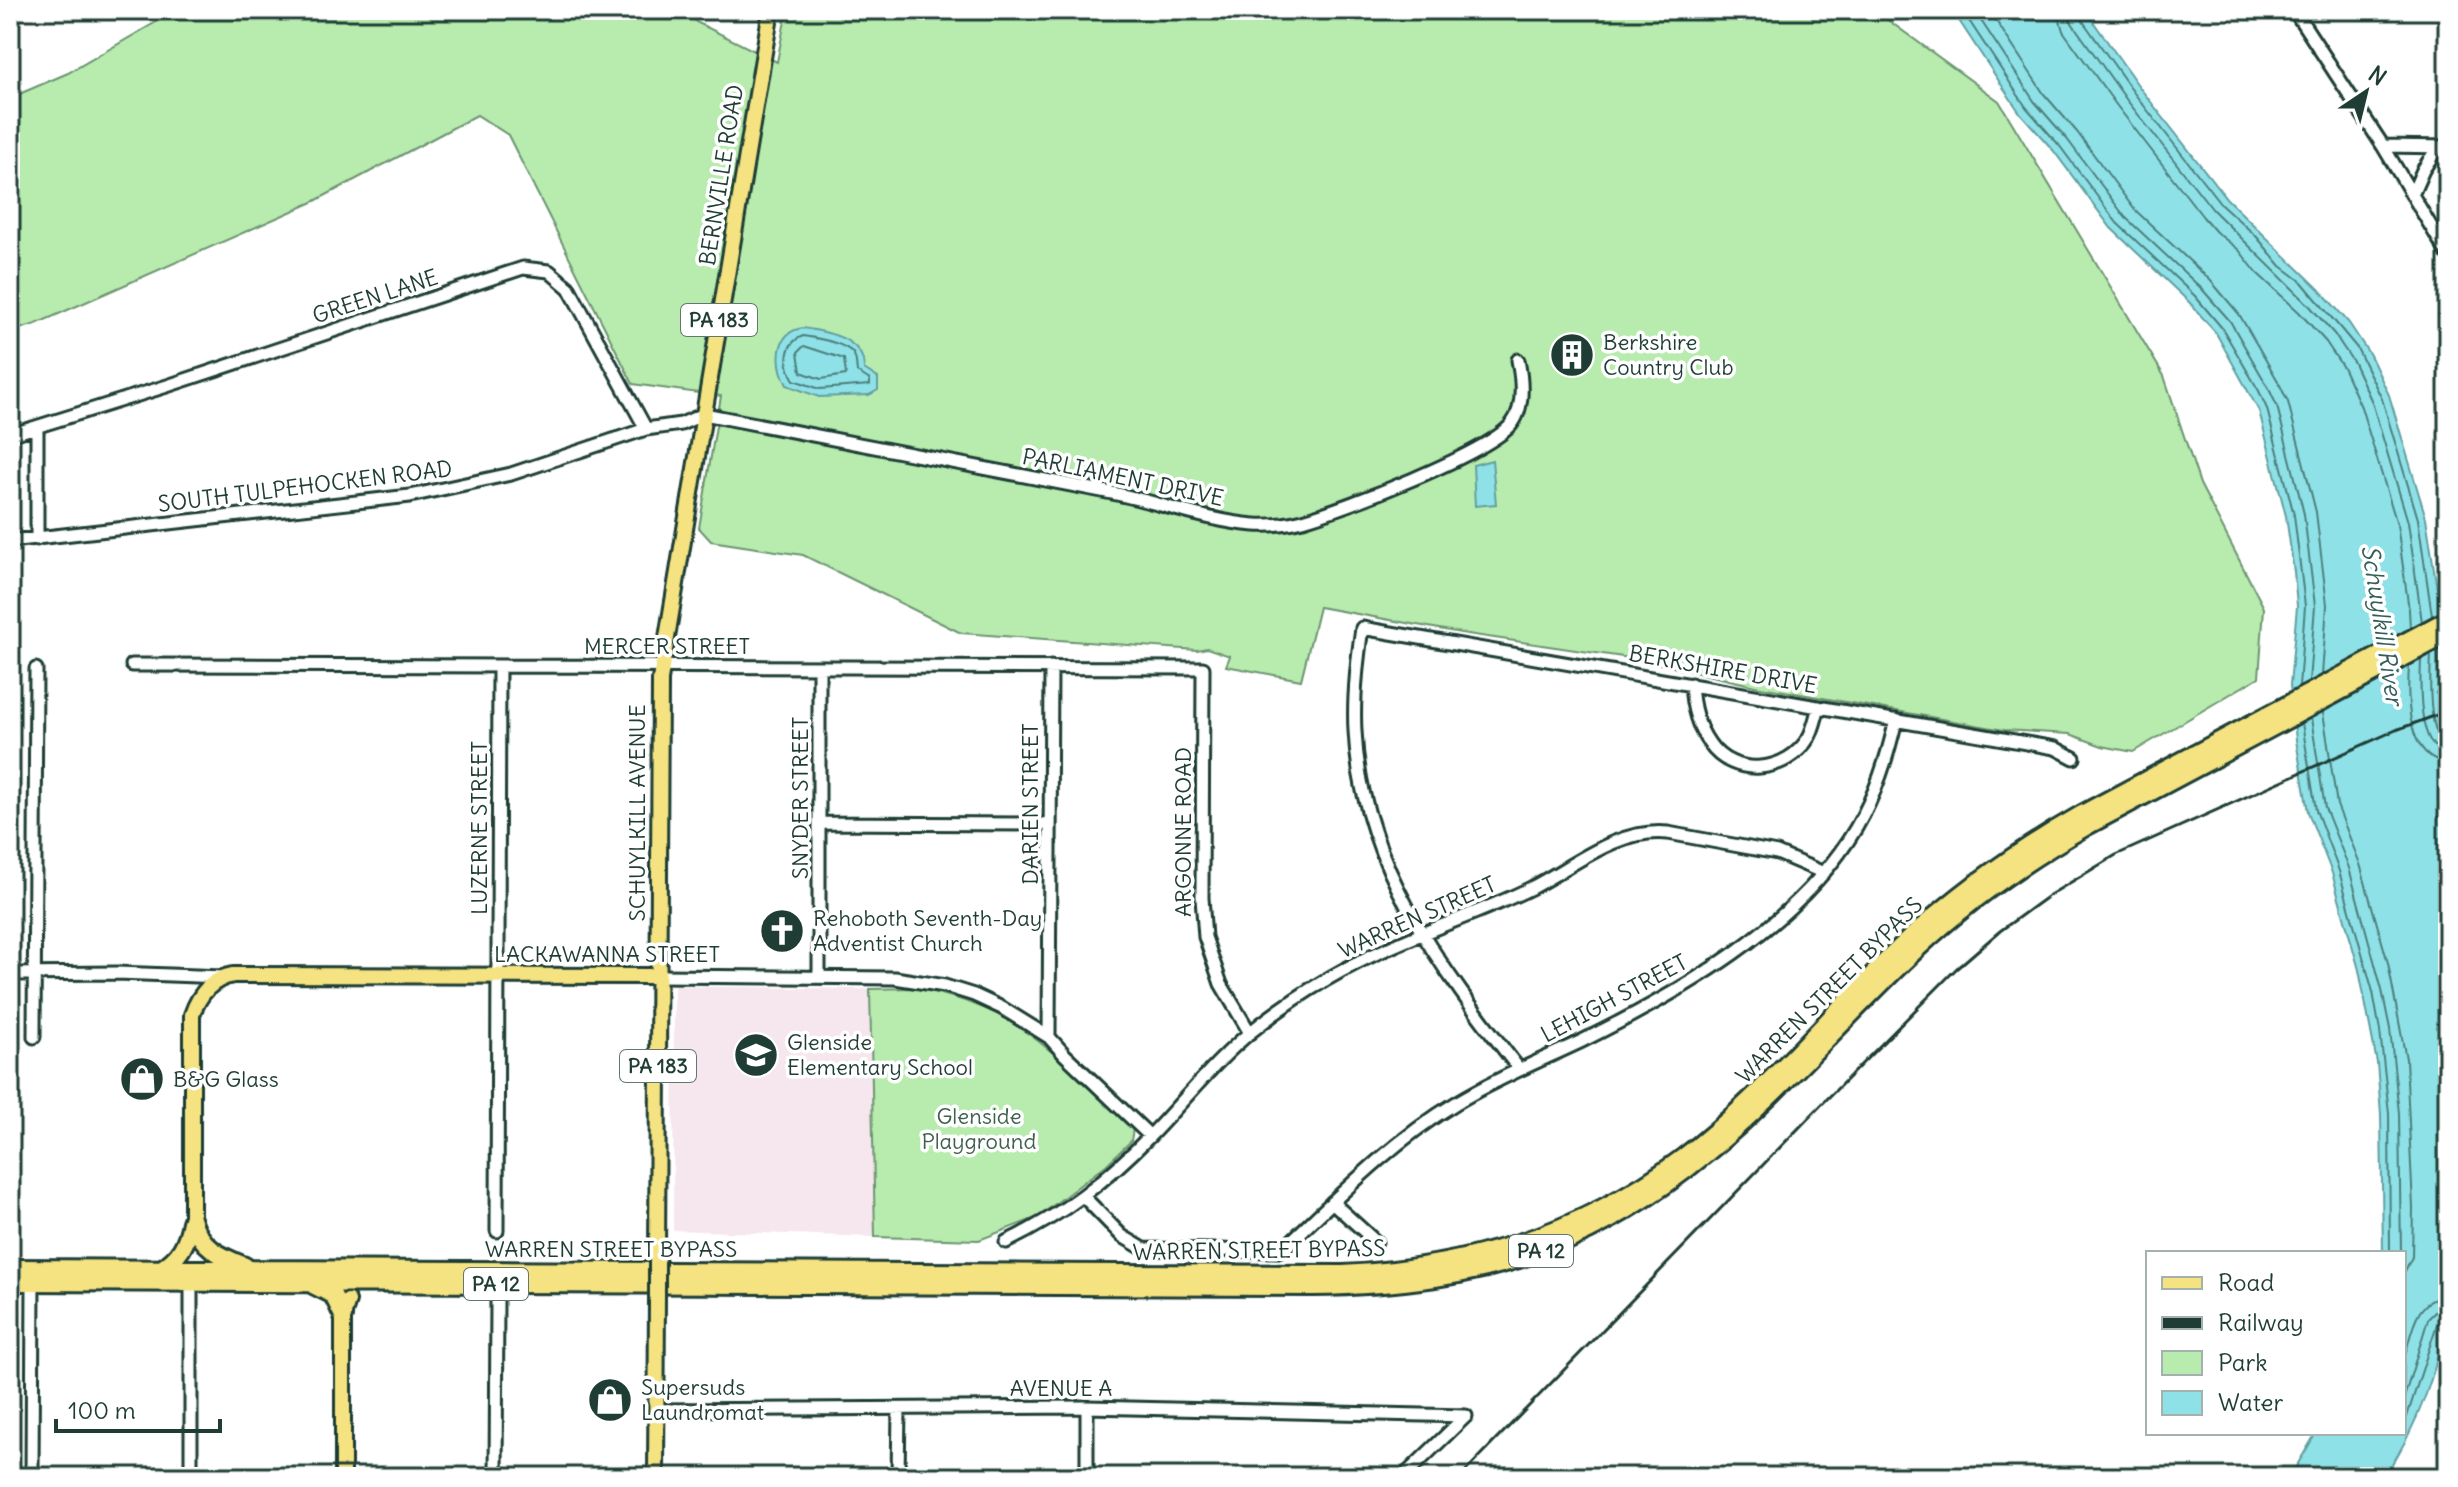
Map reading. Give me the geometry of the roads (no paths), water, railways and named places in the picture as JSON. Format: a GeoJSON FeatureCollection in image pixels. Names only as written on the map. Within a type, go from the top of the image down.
{"type":"FeatureCollection","features":[{"type":"Feature","properties":{"kind":"highway","name":"WARREN STREET BYPASS"},"geometry":{"type":"LineString","coordinates":[[2240,737],[2448,619]]}},
{"type":"Feature","properties":{"kind":"highway","name":"WARREN STREET BYPASS"},"geometry":{"type":"LineString","coordinates":[[10,1268],[254,1269],[366,1277],[1343,1274],[1415,1268],[1498,1252],[1580,1221],[1632,1192],[1673,1164],[1750,1098],[1910,938],[1978,880],[2030,844],[2082,814],[2448,634]]}},
{"type":"Feature","properties":{"kind":"highway"},"geometry":{"type":"LineString","coordinates":[[161,1269],[183,1248],[192,1219]]}},
{"type":"Feature","properties":{"kind":"highway"},"geometry":{"type":"LineString","coordinates":[[192,1219],[197,1235],[208,1248],[254,1269]]}},
{"type":"Feature","properties":{"kind":"highway","name":"WARREN STREET BYPASS"},"geometry":{"type":"LineString","coordinates":[[10,1282],[308,1283],[366,1277]]}},
{"type":"Feature","properties":{"kind":"highway"},"geometry":{"type":"LineString","coordinates":[[308,1283],[333,1295],[346,1309],[366,1277]]}},
{"type":"Feature","properties":{"kind":"main road","name":"BERNVILLE ROAD"},"geometry":{"type":"LineString","coordinates":[[668,630],[771,10]]}},
{"type":"Feature","properties":{"kind":"main road","name":"SCHUYLKILL AVENUE"},"geometry":{"type":"LineString","coordinates":[[656,1477],[662,666],[668,630]]}},
{"type":"Feature","properties":{"kind":"main road","name":"LACKAWANNA STREET"},"geometry":{"type":"LineString","coordinates":[[223,977],[658,976]]}},
{"type":"Feature","properties":{"kind":"main road"},"geometry":{"type":"LineString","coordinates":[[192,1219],[192,1015],[201,996],[213,982],[223,977]]}},
{"type":"Feature","properties":{"kind":"main road"},"geometry":{"type":"LineString","coordinates":[[343,1477],[346,1309]]}},
{"type":"Feature","properties":{"kind":"street"},"geometry":{"type":"LineString","coordinates":[[2295,10],[2383,146],[2448,255]]}},
{"type":"Feature","properties":{"kind":"street"},"geometry":{"type":"LineString","coordinates":[[2383,146],[2443,147]]}},
{"type":"Feature","properties":{"kind":"street"},"geometry":{"type":"LineString","coordinates":[[2412,195],[2423,170],[2443,147]]}},
{"type":"Feature","properties":{"kind":"street","name":"GREEN LANE"},"geometry":{"type":"LineString","coordinates":[[10,435],[523,268],[549,271],[569,288],[646,429]]}},
{"type":"Feature","properties":{"kind":"street","name":"PARLIAMENT DRIVE"},"geometry":{"type":"LineString","coordinates":[[646,429],[681,424],[704,414],[1119,494],[1233,522],[1278,525],[1312,517],[1368,496],[1456,459],[1485,442],[1511,424],[1516,412],[1522,381],[1518,360]]}},
{"type":"Feature","properties":{"kind":"street"},"geometry":{"type":"LineString","coordinates":[[37,428],[37,539]]}},
{"type":"Feature","properties":{"kind":"street","name":"SOUTH TULPEHOCKEN ROAD"},"geometry":{"type":"LineString","coordinates":[[10,541],[410,496],[511,474],[646,429]]}},
{"type":"Feature","properties":{"kind":"street","name":"BERKSHIRE DRIVE"},"geometry":{"type":"LineString","coordinates":[[1421,935],[1383,857],[1360,779],[1354,706],[1362,628],[2055,748],[2074,758]]}},
{"type":"Feature","properties":{"kind":"street","name":"MERCER STREET"},"geometry":{"type":"LineString","coordinates":[[132,665],[1203,668]]}},
{"type":"Feature","properties":{"kind":"street","name":"LUZERNE STREET"},"geometry":{"type":"LineString","coordinates":[[497,1231],[499,666]]}},
{"type":"Feature","properties":{"kind":"street","name":"SNYDER STREET"},"geometry":{"type":"LineString","coordinates":[[819,667],[819,977]]}},
{"type":"Feature","properties":{"kind":"street","name":"DARIEN STREET"},"geometry":{"type":"LineString","coordinates":[[1049,1037],[1051,667]]}},
{"type":"Feature","properties":{"kind":"street","name":"ARGONNE ROAD"},"geometry":{"type":"LineString","coordinates":[[1203,668],[1202,898],[1205,937],[1221,984],[1250,1033]]}},
{"type":"Feature","properties":{"kind":"street"},"geometry":{"type":"LineString","coordinates":[[34,1037],[36,669]]}},
{"type":"Feature","properties":{"kind":"street"},"geometry":{"type":"LineString","coordinates":[[1691,684],[1692,705],[1708,742],[1720,757],[1753,769],[1777,765],[1796,753],[1810,736],[1819,707]]}},
{"type":"Feature","properties":{"kind":"street","name":"LEHIGH STREET"},"geometry":{"type":"LineString","coordinates":[[1084,1197],[1122,1236],[1144,1249],[1281,1251],[1374,1162],[1412,1132],[1467,1096],[1625,1018],[1698,976],[1779,919],[1824,873],[1845,846],[1867,808],[1884,765],[1896,720]]}},
{"type":"Feature","properties":{"kind":"street"},"geometry":{"type":"LineString","coordinates":[[819,823],[1050,824]]}},
{"type":"Feature","properties":{"kind":"street","name":"WARREN STREET"},"geometry":{"type":"LineString","coordinates":[[1006,1242],[1084,1197],[1150,1136],[1250,1033],[1309,990],[1352,965],[1530,889],[1617,839],[1656,832],[1777,853],[1824,873]]}},
{"type":"Feature","properties":{"kind":"street"},"geometry":{"type":"LineString","coordinates":[[1421,935],[1519,1069]]}},
{"type":"Feature","properties":{"kind":"street","name":"LACKAWANNA STREET"},"geometry":{"type":"LineString","coordinates":[[10,974],[223,977]]}},
{"type":"Feature","properties":{"kind":"street","name":"LACKAWANNA STREET"},"geometry":{"type":"LineString","coordinates":[[658,976],[895,978],[945,986],[1002,1008],[1049,1037],[1150,1136]]}},
{"type":"Feature","properties":{"kind":"street"},"geometry":{"type":"LineString","coordinates":[[1332,1202],[1376,1242]]}},
{"type":"Feature","properties":{"kind":"street"},"geometry":{"type":"LineString","coordinates":[[32,1477],[33,1282]]}},
{"type":"Feature","properties":{"kind":"street"},"geometry":{"type":"LineString","coordinates":[[191,1282],[191,1477]]}},
{"type":"Feature","properties":{"kind":"street"},"geometry":{"type":"LineString","coordinates":[[496,1477],[497,1301]]}},
{"type":"Feature","properties":{"kind":"street"},"geometry":{"type":"LineString","coordinates":[[1087,1407],[1087,1477]]}},
{"type":"Feature","properties":{"kind":"street","name":"AVENUE A"},"geometry":{"type":"LineString","coordinates":[[656,1410],[1087,1407],[1466,1416],[1403,1477]]}},
{"type":"Feature","properties":{"kind":"street"},"geometry":{"type":"LineString","coordinates":[[898,1477],[899,1409]]}},
{"type":"Feature","properties":{"kind":"water","name":"Schuylkill River"},"geometry":{"type":"Polygon","coordinates":[[[1952,10],[2085,10],[2140,88],[2227,199],[2322,292],[2349,323],[2370,355],[2389,395],[2426,518],[2440,608],[2439,693],[2448,762],[2448,1303],[2440,1348],[2426,1394],[2407,1437],[2384,1477],[2290,1477],[2315,1435],[2406,1435],[2406,1251],[2383,1251],[2377,1063],[2359,970],[2332,873],[2308,812],[2290,685],[2297,606],[2294,572],[2286,516],[2259,411],[2216,333],[2189,302],[2111,228],[2053,150],[2020,113],[1952,10]]]}},
{"type":"Feature","properties":{"kind":"water"},"geometry":{"type":"Polygon","coordinates":[[[803,328],[851,343],[858,350],[864,369],[878,378],[878,390],[869,395],[819,397],[787,385],[781,368],[780,350],[787,336],[803,328]]]}},
{"type":"Feature","properties":{"kind":"water"},"geometry":{"type":"Polygon","coordinates":[[[1492,460],[1496,504],[1475,506],[1473,465],[1492,460]]]}},
{"type":"Feature","properties":{"kind":"waterway"},"geometry":{"type":"LineString","coordinates":[[2436,693],[2448,692]]}},
{"type":"Feature","properties":{"kind":"railway"},"geometry":{"type":"LineString","coordinates":[[1460,1477],[1828,1098],[1956,969],[2000,931],[2048,896],[2116,855],[2396,730],[2448,711]]}},
{"type":"Feature","properties":{"kind":"place","name":"Berkshire Country Club"},"geometry":{"type":"Point","coordinates":[1572,355]}},
{"type":"Feature","properties":{"kind":"place","name":"Rehoboth Seventh-Day Adventist Church"},"geometry":{"type":"Point","coordinates":[782,931]}},
{"type":"Feature","properties":{"kind":"place","name":"Glenside Elementary School"},"geometry":{"type":"Point","coordinates":[756,1055]}},
{"type":"Feature","properties":{"kind":"place","name":"B&G Glass"},"geometry":{"type":"Point","coordinates":[142,1079]}},
{"type":"Feature","properties":{"kind":"place","name":"Supersuds Laundromat"},"geometry":{"type":"Point","coordinates":[610,1400]}},
{"type":"Feature","properties":{"kind":"park label","name":"Glenside Playground"},"geometry":{"type":"Point","coordinates":[979,1128]}}]}
